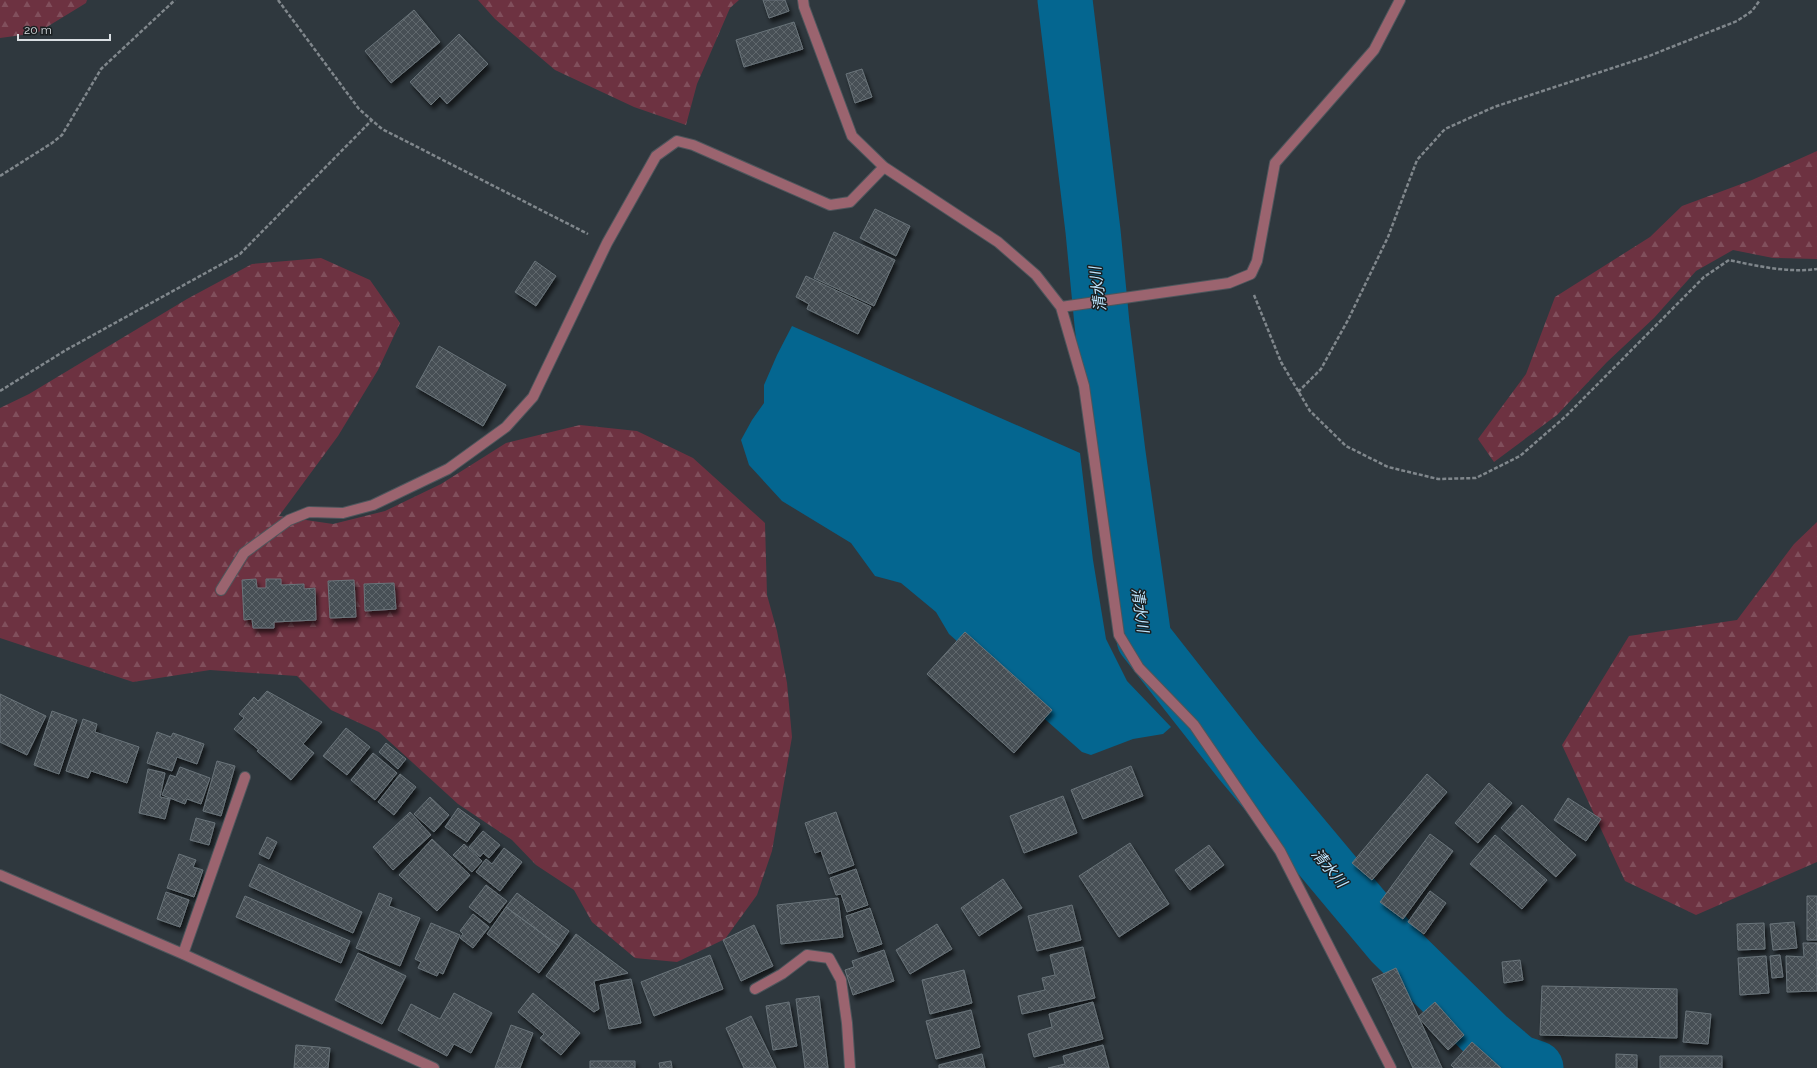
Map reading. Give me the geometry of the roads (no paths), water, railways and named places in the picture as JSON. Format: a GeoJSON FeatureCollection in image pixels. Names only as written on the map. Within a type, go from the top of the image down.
{"type":"FeatureCollection","features":[{"type":"Feature","properties":{"kind":"street"},"geometry":{"type":"LineString","coordinates":[[803,0],[852,136],[884,167],[998,242],[1036,275],[1061,307],[1084,386],[1119,635],[1139,668],[1194,725],[1280,851],[1391,1068]]}},
{"type":"Feature","properties":{"kind":"street"},"geometry":{"type":"LineString","coordinates":[[1061,307],[1229,283],[1251,274],[1257,261],[1275,163],[1374,50],[1400,0]]}},
{"type":"Feature","properties":{"kind":"street"},"geometry":{"type":"LineString","coordinates":[[221,590],[244,552],[288,520],[309,512],[343,513],[374,505],[448,469],[506,427],[533,397],[607,243],[656,156],[677,141],[693,145],[830,205],[850,202],[884,167]]}},
{"type":"Feature","properties":{"kind":"street"},"geometry":{"type":"LineString","coordinates":[[183,954],[245,777]]}},
{"type":"Feature","properties":{"kind":"street"},"geometry":{"type":"LineString","coordinates":[[0,875],[183,954],[434,1068]]}},
{"type":"Feature","properties":{"kind":"street"},"geometry":{"type":"LineString","coordinates":[[755,989],[782,974],[807,955],[829,958],[841,980],[847,1023],[850,1068]]}},
{"type":"Feature","properties":{"kind":"water"},"geometry":{"type":"Polygon","coordinates":[[[792,326],[1080,453],[1093,560],[1106,639],[1127,681],[1171,727],[1163,734],[1133,739],[1091,755],[1082,752],[949,634],[936,612],[901,583],[875,576],[851,543],[782,501],[749,465],[741,440],[752,420],[764,403],[764,385],[792,326]]]}},
{"type":"Feature","properties":{"kind":"waterway","name":"清水川"},"geometry":{"type":"LineString","coordinates":[[1065,0],[1093,231],[1102,324],[1144,639],[1239,760],[1392,943],[1487,1036],[1518,1062],[1536,1068]]}}]}
